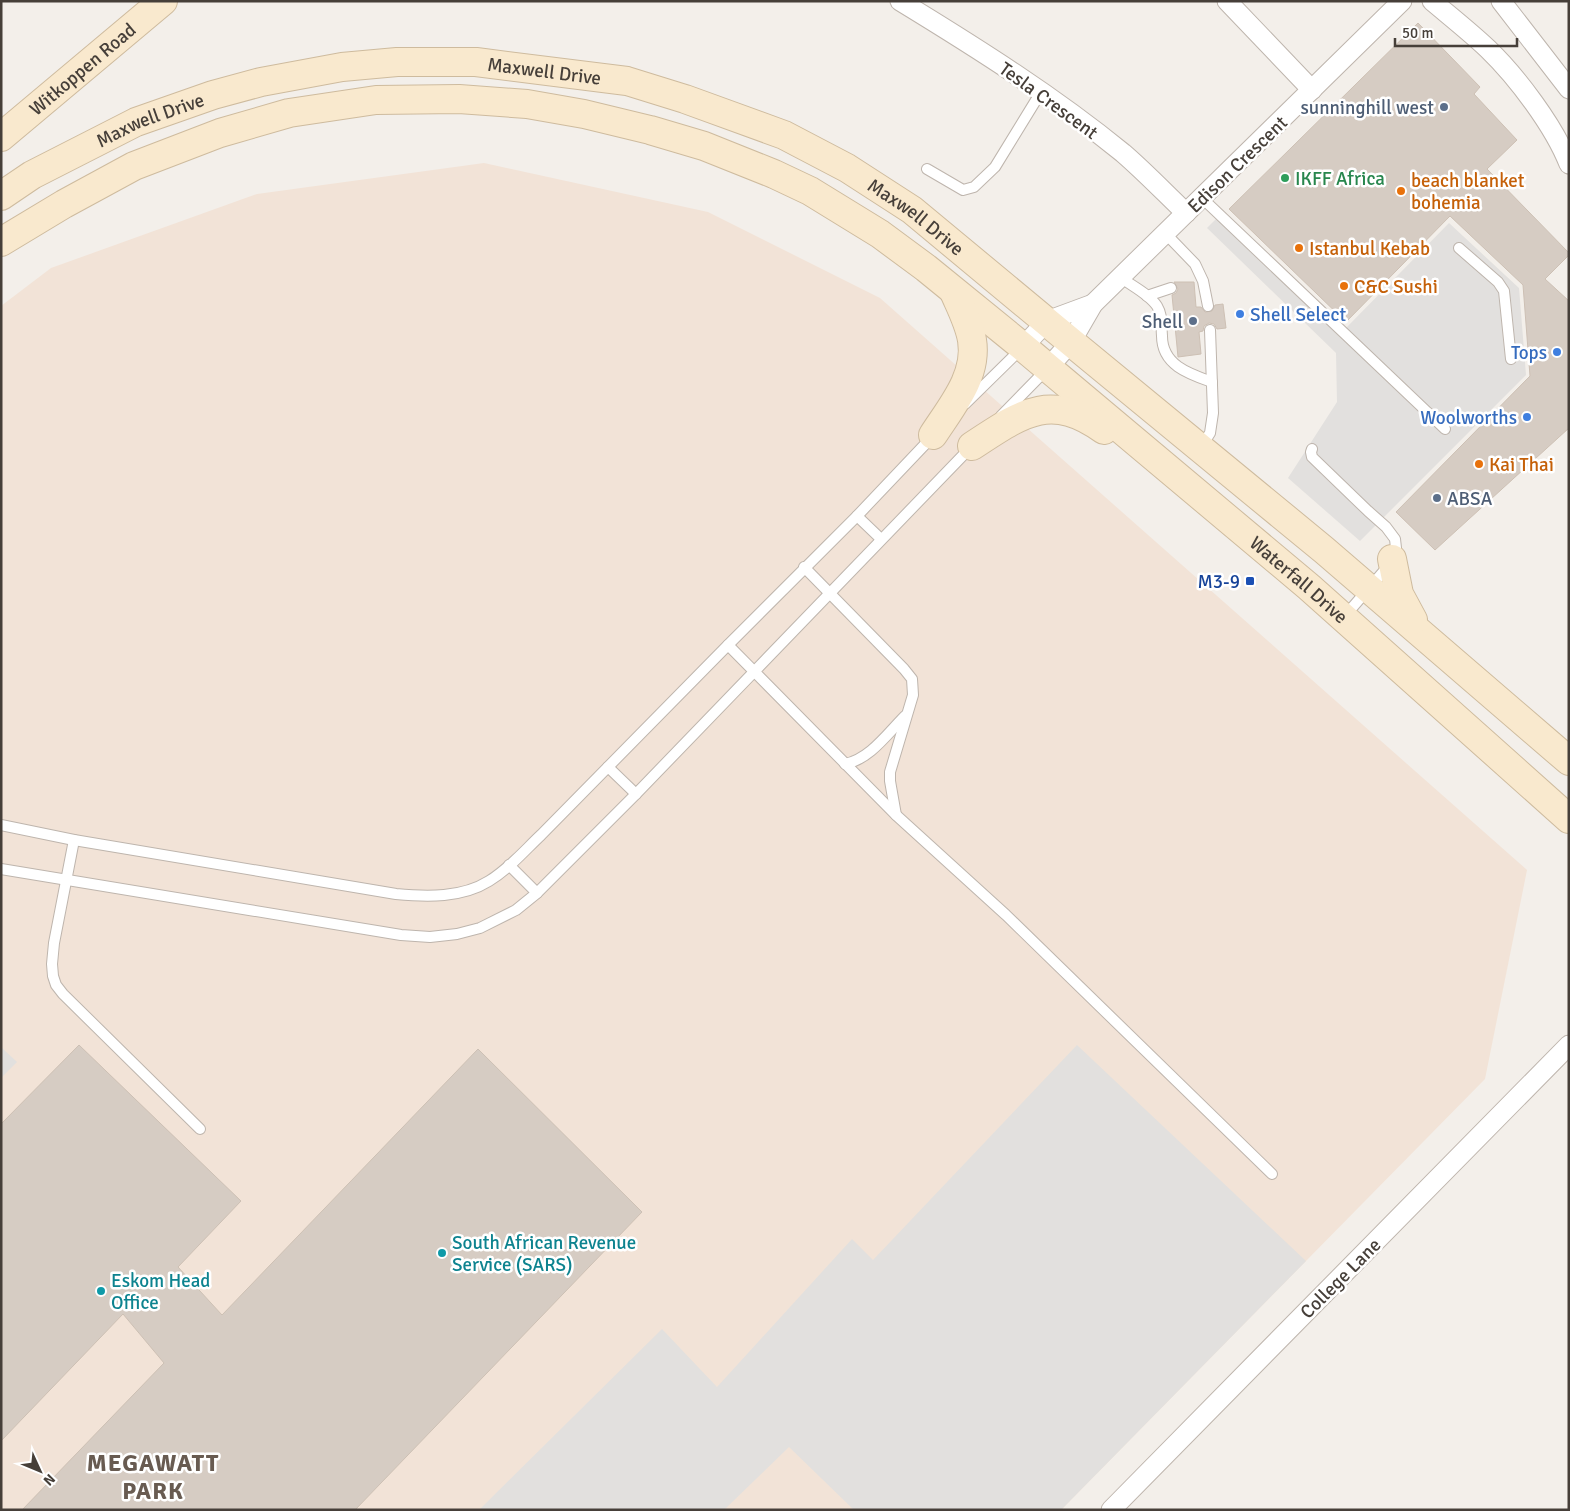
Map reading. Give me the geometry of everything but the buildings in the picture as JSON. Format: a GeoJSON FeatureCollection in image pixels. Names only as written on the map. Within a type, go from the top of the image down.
{"type":"FeatureCollection","features":[{"type":"Feature","properties":{"kind":"main road","name":"Witkoppen Road"},"geometry":{"type":"LineString","coordinates":[[1,137],[163,1]]}},
{"type":"Feature","properties":{"kind":"main road","name":"Maxwell Drive"},"geometry":{"type":"LineString","coordinates":[[1,196],[32,175],[136,122],[190,102],[261,82],[342,67],[398,62],[476,62],[517,66],[627,81],[685,98],[784,135],[847,168],[912,210],[1047,321]]}},
{"type":"Feature","properties":{"kind":"main road","name":"Maxwell Drive"},"geometry":{"type":"LineString","coordinates":[[1,242],[64,204],[134,166],[220,133],[289,113],[376,100],[459,99],[527,104],[584,114],[650,130],[704,146],[774,174],[810,191],[880,234],[1023,347]]}},
{"type":"Feature","properties":{"kind":"main road"},"geometry":{"type":"LineString","coordinates":[[933,435],[962,390],[969,374],[972,359],[972,341],[968,324],[954,291]]}},
{"type":"Feature","properties":{"kind":"main road","name":"Waterfall Drive"},"geometry":{"type":"LineString","coordinates":[[1047,321],[1324,550],[1569,761]]}},
{"type":"Feature","properties":{"kind":"main road","name":"Waterfall Drive"},"geometry":{"type":"LineString","coordinates":[[1023,347],[1309,587],[1569,819]]}},
{"type":"Feature","properties":{"kind":"main road"},"geometry":{"type":"LineString","coordinates":[[972,446],[1025,414],[1045,409],[1056,409],[1084,418],[1108,433],[1148,452]]}},
{"type":"Feature","properties":{"kind":"main road"},"geometry":{"type":"LineString","coordinates":[[1324,550],[1338,552],[1368,564],[1389,564],[1399,594],[1417,629]]}},
{"type":"Feature","properties":{"kind":"street","name":"Tesla Crescent"},"geometry":{"type":"LineString","coordinates":[[900,1],[952,32],[1041,92],[1123,154],[1186,213]]}},
{"type":"Feature","properties":{"kind":"street"},"geometry":{"type":"LineString","coordinates":[[1227,1],[1312,90]]}},
{"type":"Feature","properties":{"kind":"street","name":"Edison Crescent"},"geometry":{"type":"LineString","coordinates":[[1048,368],[1071,342],[1093,304],[1402,1]]}},
{"type":"Feature","properties":{"kind":"street"},"geometry":{"type":"LineString","coordinates":[[1432,1],[1488,49],[1529,97],[1563,148],[1569,164]]}},
{"type":"Feature","properties":{"kind":"street"},"geometry":{"type":"LineString","coordinates":[[1501,1],[1569,89]]}},
{"type":"Feature","properties":{"kind":"street","name":"Edison Crescent"},"geometry":{"type":"LineString","coordinates":[[1023,347],[1047,321],[1093,304]]}},
{"type":"Feature","properties":{"kind":"street","name":"College Lane"},"geometry":{"type":"LineString","coordinates":[[1111,1510],[1569,1045]]}},
{"type":"Feature","properties":{"kind":"lane"},"geometry":{"type":"LineString","coordinates":[[927,169],[963,190],[974,187],[995,167],[1041,92]]}},
{"type":"Feature","properties":{"kind":"lane"},"geometry":{"type":"LineString","coordinates":[[1202,198],[1445,429]]}},
{"type":"Feature","properties":{"kind":"lane"},"geometry":{"type":"LineString","coordinates":[[1166,234],[1195,264],[1198,282],[1208,306]]}},
{"type":"Feature","properties":{"kind":"lane"},"geometry":{"type":"LineString","coordinates":[[1459,248],[1498,282],[1504,291],[1511,359]]}},
{"type":"Feature","properties":{"kind":"lane"},"geometry":{"type":"LineString","coordinates":[[1120,277],[1152,299],[1161,314],[1162,338],[1168,359],[1190,374],[1212,382]]}},
{"type":"Feature","properties":{"kind":"lane"},"geometry":{"type":"LineString","coordinates":[[1147,296],[1171,288]]}},
{"type":"Feature","properties":{"kind":"lane"},"geometry":{"type":"LineString","coordinates":[[1200,448],[1210,433],[1213,413],[1210,330]]}},
{"type":"Feature","properties":{"kind":"lane"},"geometry":{"type":"LineString","coordinates":[[1,826],[396,894],[424,896],[462,892],[489,882],[510,865],[608,767],[804,567],[857,516],[933,435],[1023,347]]}},
{"type":"Feature","properties":{"kind":"lane"},"geometry":{"type":"LineString","coordinates":[[1,869],[391,933],[430,937],[457,934],[480,928],[516,910],[537,893],[831,594],[881,539],[1048,368]]}},
{"type":"Feature","properties":{"kind":"lane"},"geometry":{"type":"LineString","coordinates":[[1312,449],[1312,457],[1391,534],[1396,548],[1389,564],[1343,617]]}},
{"type":"Feature","properties":{"kind":"lane"},"geometry":{"type":"LineString","coordinates":[[857,516],[881,539]]}},
{"type":"Feature","properties":{"kind":"lane"},"geometry":{"type":"LineString","coordinates":[[804,567],[912,679],[913,695],[890,772],[896,815]]}},
{"type":"Feature","properties":{"kind":"lane"},"geometry":{"type":"LineString","coordinates":[[728,645],[896,815],[1006,915],[1272,1174]]}},
{"type":"Feature","properties":{"kind":"lane"},"geometry":{"type":"LineString","coordinates":[[845,764],[854,762],[866,755],[907,714]]}},
{"type":"Feature","properties":{"kind":"lane"},"geometry":{"type":"LineString","coordinates":[[608,767],[636,794]]}},
{"type":"Feature","properties":{"kind":"lane"},"geometry":{"type":"LineString","coordinates":[[74,840],[54,943],[52,964],[56,984],[63,994],[200,1129]]}},
{"type":"Feature","properties":{"kind":"lane"},"geometry":{"type":"LineString","coordinates":[[510,865],[537,893]]}},
{"type":"Feature","properties":{"kind":"shaded area"},"geometry":{"type":"Polygon","coordinates":[[[484,163],[708,212],[880,298],[1527,870],[1485,1079],[1061,1510],[1,1510],[1,306],[51,268],[257,194],[484,163]]]}},
{"type":"Feature","properties":{"kind":"shaded area"},"geometry":{"type":"Polygon","coordinates":[[[1223,212],[1346,328],[1449,223],[1519,288],[1526,375],[1360,541],[1288,478],[1337,402],[1336,353],[1207,228],[1223,212]]]}},
{"type":"Feature","properties":{"kind":"shaded area"},"geometry":{"type":"Polygon","coordinates":[[[1077,1045],[1306,1261],[1061,1510],[854,1510],[789,1447],[724,1510],[479,1510],[662,1329],[717,1387],[852,1239],[873,1260],[1077,1045]]]}},
{"type":"Feature","properties":{"kind":"shaded area"},"geometry":{"type":"Polygon","coordinates":[[[1,1047],[17,1062],[1,1078],[1,1047]]]}},
{"type":"Feature","properties":{"kind":"place","name":"sunninghill west"},"geometry":{"type":"Point","coordinates":[1444,107]}},
{"type":"Feature","properties":{"kind":"place","name":"IKFF Africa"},"geometry":{"type":"Point","coordinates":[1285,178]}},
{"type":"Feature","properties":{"kind":"place","name":"beach blanket bohemia"},"geometry":{"type":"Point","coordinates":[1401,191]}},
{"type":"Feature","properties":{"kind":"place","name":"Istanbul Kebab"},"geometry":{"type":"Point","coordinates":[1299,248]}},
{"type":"Feature","properties":{"kind":"place","name":"C&C Sushi"},"geometry":{"type":"Point","coordinates":[1344,286]}},
{"type":"Feature","properties":{"kind":"place","name":"Shell Select"},"geometry":{"type":"Point","coordinates":[1240,314]}},
{"type":"Feature","properties":{"kind":"place","name":"Shell"},"geometry":{"type":"Point","coordinates":[1193,321]}},
{"type":"Feature","properties":{"kind":"place","name":"Tops"},"geometry":{"type":"Point","coordinates":[1557,352]}},
{"type":"Feature","properties":{"kind":"place","name":"Woolworths"},"geometry":{"type":"Point","coordinates":[1527,417]}},
{"type":"Feature","properties":{"kind":"place","name":"Kai Thai"},"geometry":{"type":"Point","coordinates":[1479,464]}},
{"type":"Feature","properties":{"kind":"place","name":"ABSA"},"geometry":{"type":"Point","coordinates":[1437,498]}},
{"type":"Feature","properties":{"kind":"place","name":"M3-9"},"geometry":{"type":"Point","coordinates":[1250,581]}},
{"type":"Feature","properties":{"kind":"place","name":"South African Revenue Service (SARS)"},"geometry":{"type":"Point","coordinates":[442,1253]}},
{"type":"Feature","properties":{"kind":"place","name":"Eskom Head Office"},"geometry":{"type":"Point","coordinates":[101,1291]}},
{"type":"Feature","properties":{"kind":"district","name":"MEGAWATT PARK"},"geometry":{"type":"Point","coordinates":[153,1477]}}]}
